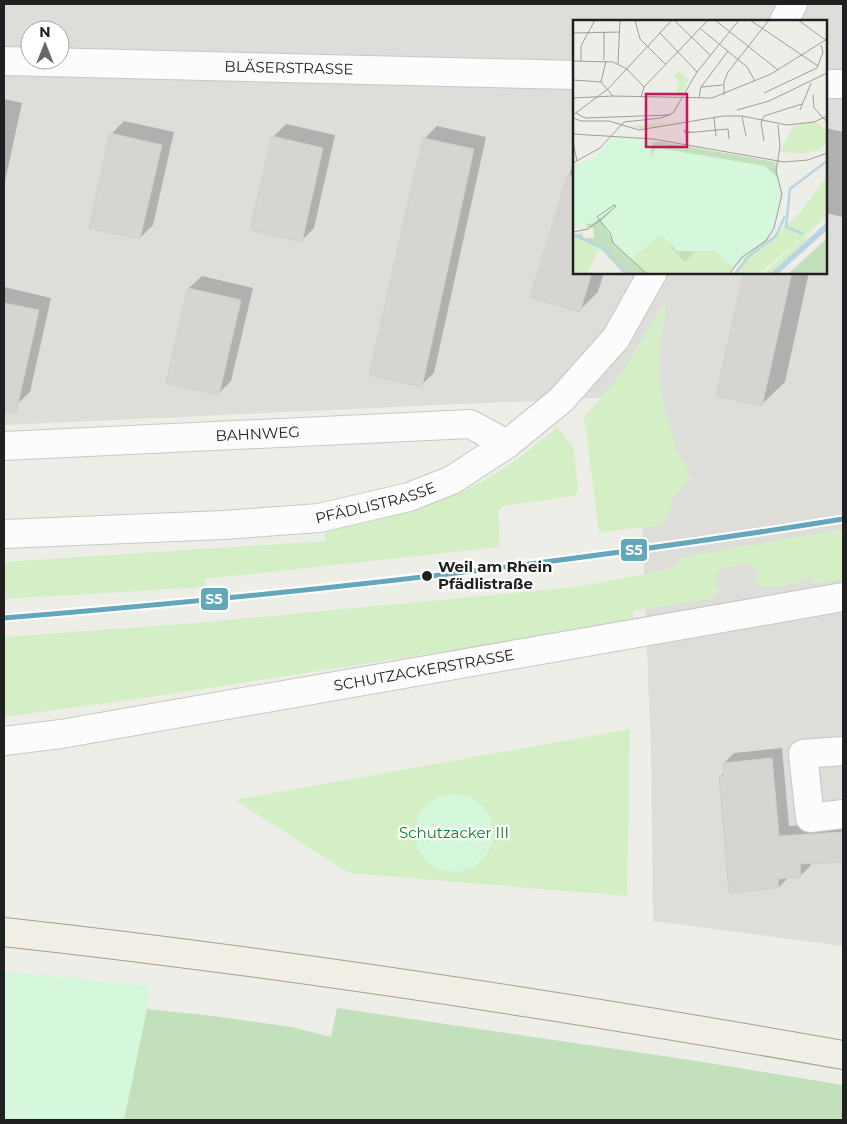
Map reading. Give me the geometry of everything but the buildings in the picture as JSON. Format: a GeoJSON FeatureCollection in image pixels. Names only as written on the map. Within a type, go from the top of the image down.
{"type":"FeatureCollection","features":[{"type":"Feature","properties":{"kind":"main road"},"geometry":{"type":"LineString","coordinates":[[4,932],[138,947],[407,984],[646,1021],[843,1055]]}},
{"type":"Feature","properties":{"kind":"street"},"geometry":{"type":"LineString","coordinates":[[785,20],[793,4]]}},
{"type":"Feature","properties":{"kind":"street","name":"BLÄSERSTRASSE"},"geometry":{"type":"LineString","coordinates":[[4,61],[573,74]]}},
{"type":"Feature","properties":{"kind":"street"},"geometry":{"type":"LineString","coordinates":[[827,84],[843,84]]}},
{"type":"Feature","properties":{"kind":"street","name":"PFÄDLISTRASSE"},"geometry":{"type":"LineString","coordinates":[[4,534],[224,525],[319,518],[409,497],[452,480],[507,444],[561,400],[616,338],[652,274]]}},
{"type":"Feature","properties":{"kind":"street","name":"BAHNWEG"},"geometry":{"type":"LineString","coordinates":[[4,446],[470,424],[507,444]]}},
{"type":"Feature","properties":{"kind":"street","name":"SCHUTZACKERSTRASSE"},"geometry":{"type":"LineString","coordinates":[[4,741],[71,732],[843,597]]}},
{"type":"Feature","properties":{"kind":"street"},"geometry":{"type":"LineString","coordinates":[[843,751],[803,754],[810,818],[843,814]]}},
{"type":"Feature","properties":{"kind":"shaded area"},"geometry":{"type":"Polygon","coordinates":[[[4,4],[843,4],[843,946],[653,921],[651,753],[637,396],[4,425],[4,4]]]}},
{"type":"Feature","properties":{"kind":"green space"},"geometry":{"type":"Polygon","coordinates":[[[664,304],[666,306],[659,363],[662,399],[673,439],[691,478],[675,495],[663,525],[599,532],[584,417],[619,377],[664,304]]]}},
{"type":"Feature","properties":{"kind":"green space"},"geometry":{"type":"Polygon","coordinates":[[[557,427],[574,448],[578,491],[574,496],[502,506],[498,511],[500,547],[205,579],[206,587],[4,599],[4,562],[325,541],[325,528],[397,514],[444,499],[466,489],[509,465],[557,427]]]}},
{"type":"Feature","properties":{"kind":"green space"},"geometry":{"type":"Polygon","coordinates":[[[843,529],[843,579],[815,584],[811,575],[808,576],[807,580],[781,586],[761,586],[755,583],[757,573],[750,563],[721,568],[717,573],[716,579],[721,591],[709,599],[633,611],[634,622],[164,695],[4,717],[4,637],[196,623],[576,587],[666,570],[684,557],[843,529]]]}},
{"type":"Feature","properties":{"kind":"green space"},"geometry":{"type":"Polygon","coordinates":[[[630,729],[627,896],[349,873],[235,800],[630,729]]]}},
{"type":"Feature","properties":{"kind":"green space","name":"Schutzacker III"},"geometry":{"type":"Polygon","coordinates":[[[446,794],[462,794],[476,800],[487,811],[493,825],[493,841],[487,855],[476,866],[462,872],[446,872],[432,866],[421,855],[415,841],[415,825],[421,811],[432,800],[446,794]]]}},
{"type":"Feature","properties":{"kind":"green space"},"geometry":{"type":"Polygon","coordinates":[[[4,971],[149,986],[147,1009],[124,1120],[4,1120],[4,971]]]}},
{"type":"Feature","properties":{"kind":"green space"},"geometry":{"type":"Polygon","coordinates":[[[337,1008],[684,1059],[843,1085],[843,1120],[4,1120],[4,1014],[29,1024],[147,1009],[292,1027],[331,1037],[337,1008]]]}},
{"type":"Feature","properties":{"kind":"transit line","name":"S5"},"geometry":{"type":"LineString","coordinates":[[4,618],[215,599],[425,577],[634,550],[843,519]]}},
{"type":"Feature","properties":{"kind":"place","name":"Weil am Rhein Pfädlistraße"},"geometry":{"type":"Point","coordinates":[427,576]}}]}
